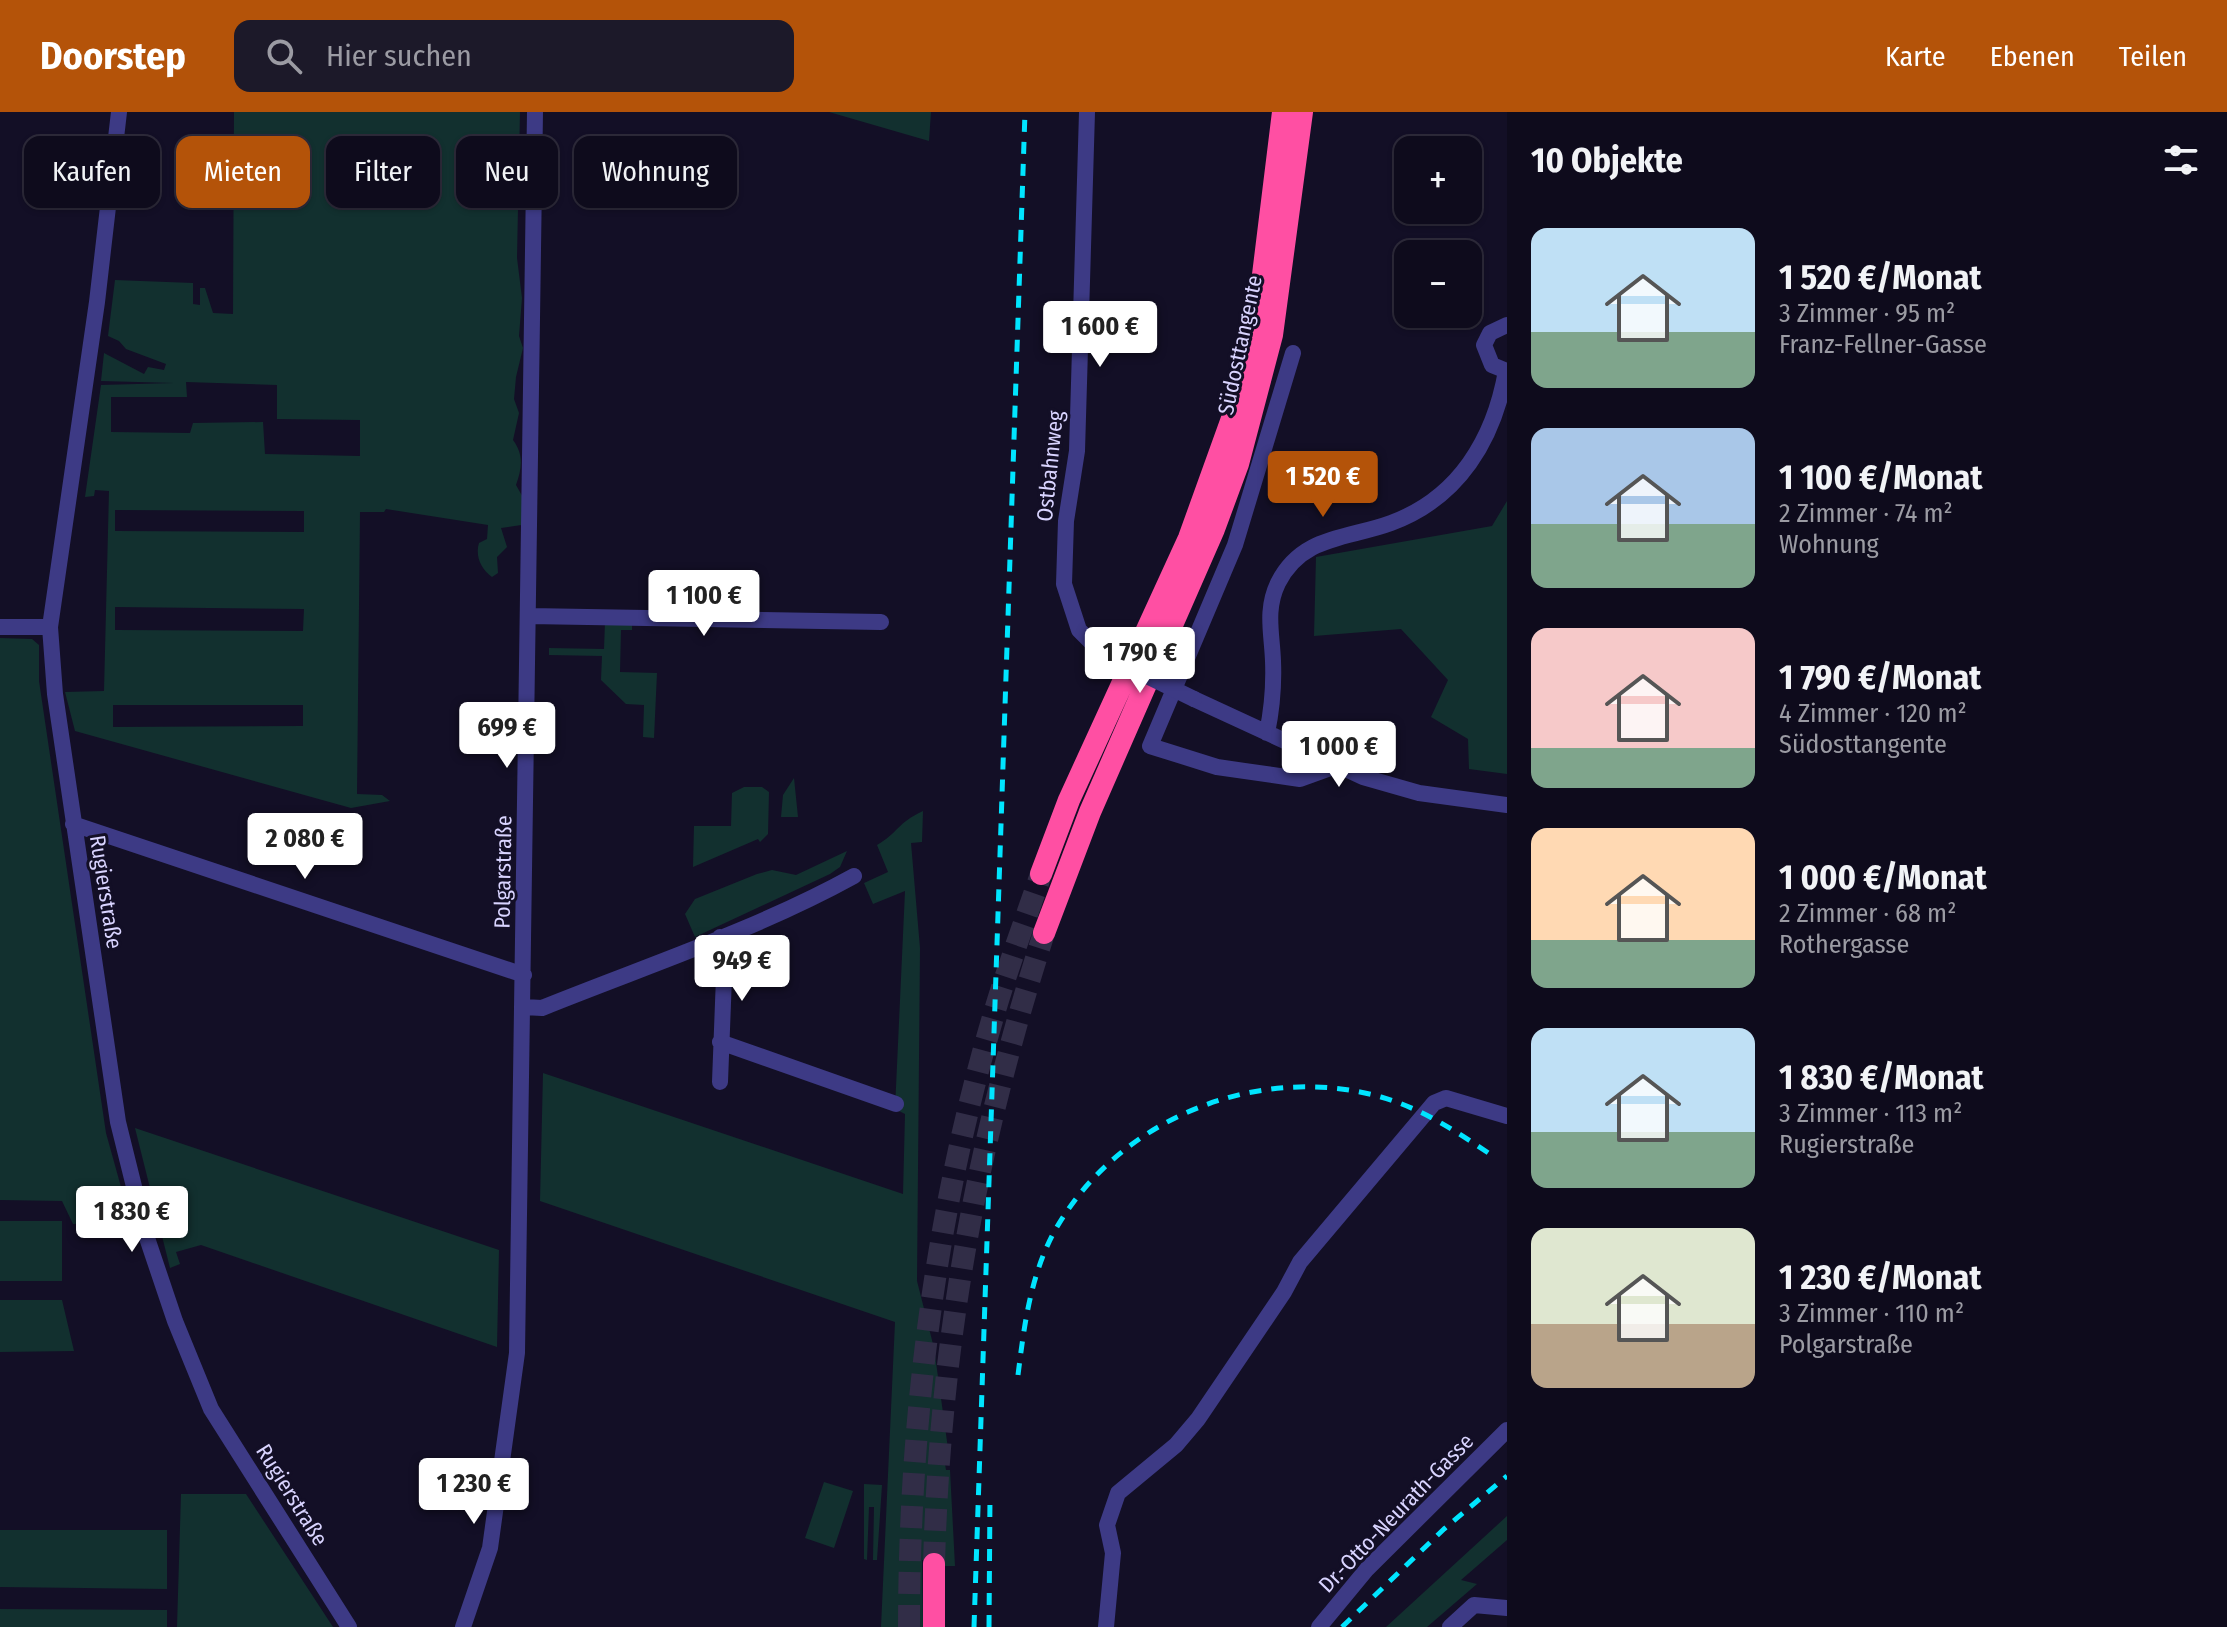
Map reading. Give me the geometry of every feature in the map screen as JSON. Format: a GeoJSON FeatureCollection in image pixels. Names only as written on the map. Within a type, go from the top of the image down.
{"type":"FeatureCollection","features":[{"type":"Feature","properties":{"kind":"highway","name":"Südosttangente"},"geometry":{"type":"LineString","coordinates":[[1041,874],[1069,800],[1189,538],[1234,413],[1261,291],[1283,112]]}},
{"type":"Feature","properties":{"kind":"highway","name":"Südosttangente"},"geometry":{"type":"LineString","coordinates":[[1044,933],[1090,812],[1208,543],[1238,464],[1272,335],[1302,112]]}},
{"type":"Feature","properties":{"kind":"highway"},"geometry":{"type":"LineString","coordinates":[[934,1564],[934,1627]]}},
{"type":"Feature","properties":{"kind":"street","name":"Rugierstraße"},"geometry":{"type":"LineString","coordinates":[[119,112],[97,302],[50,627],[55,694],[118,1122],[146,1235],[175,1321],[211,1409],[349,1627]]}},
{"type":"Feature","properties":{"kind":"street","name":"Polgarstraße"},"geometry":{"type":"LineString","coordinates":[[463,1627],[490,1548],[517,1353],[535,112]]}},
{"type":"Feature","properties":{"kind":"street","name":"Ostbahnweg"},"geometry":{"type":"LineString","coordinates":[[1087,112],[1077,451],[1064,556],[1067,601],[1079,630],[1104,655],[1267,733]]}},
{"type":"Feature","properties":{"kind":"street"},"geometry":{"type":"LineString","coordinates":[[1507,325],[1490,333],[1484,345],[1492,365],[1506,371],[1491,426],[1478,453],[1457,481],[1413,513],[1389,524],[1332,537],[1310,547],[1290,565],[1271,605],[1273,695],[1267,733],[1336,766],[1391,787],[1507,805]]}},
{"type":"Feature","properties":{"kind":"street"},"geometry":{"type":"LineString","coordinates":[[1293,353],[1235,545],[1150,746],[1217,767],[1300,779],[1336,766]]}},
{"type":"Feature","properties":{"kind":"street"},"geometry":{"type":"LineString","coordinates":[[529,616],[881,622]]}},
{"type":"Feature","properties":{"kind":"street"},"geometry":{"type":"LineString","coordinates":[[0,627],[50,627]]}},
{"type":"Feature","properties":{"kind":"street"},"geometry":{"type":"LineString","coordinates":[[73,824],[524,975]]}},
{"type":"Feature","properties":{"kind":"street"},"geometry":{"type":"LineString","coordinates":[[524,1007],[542,1008],[720,937],[854,876]]}},
{"type":"Feature","properties":{"kind":"street"},"geometry":{"type":"LineString","coordinates":[[720,937],[725,950],[720,1082]]}},
{"type":"Feature","properties":{"kind":"street"},"geometry":{"type":"LineString","coordinates":[[720,1042],[896,1104]]}},
{"type":"Feature","properties":{"kind":"street"},"geometry":{"type":"LineString","coordinates":[[1106,1627],[1113,1553],[1107,1525],[1118,1493],[1176,1445],[1198,1419],[1284,1292],[1300,1262],[1434,1103],[1446,1098],[1507,1116]]}},
{"type":"Feature","properties":{"kind":"street","name":"Dr.-Otto-Neurath-Gasse"},"geometry":{"type":"LineString","coordinates":[[1319,1627],[1367,1569],[1507,1430]]}},
{"type":"Feature","properties":{"kind":"street"},"geometry":{"type":"LineString","coordinates":[[1450,1627],[1474,1605],[1488,1603],[1507,1608]]}},
{"type":"Feature","properties":{"kind":"green space"},"geometry":{"type":"Polygon","coordinates":[[[234,112],[520,112],[520,136],[456,136],[456,208],[518,208],[517,258],[522,298],[519,336],[523,348],[516,377],[514,399],[519,413],[513,440],[521,462],[516,485],[525,501],[528,524],[501,528],[507,547],[497,557],[498,573],[492,577],[478,557],[479,543],[487,539],[488,525],[386,509],[384,512],[360,512],[357,794],[382,795],[390,801],[351,808],[75,731],[65,692],[104,691],[109,491],[95,490],[94,496],[85,497],[101,385],[174,383],[101,381],[104,353],[144,374],[148,367],[164,370],[166,364],[126,349],[108,336],[115,280],[193,283],[193,304],[200,305],[200,288],[205,288],[213,313],[233,314],[234,208],[310,208],[310,136],[234,136],[234,112]],[[186,382],[187,397],[111,397],[111,432],[190,433],[193,423],[263,422],[265,454],[360,456],[360,420],[277,419],[277,385],[186,382]],[[115,510],[115,531],[304,532],[304,511],[115,510]],[[115,607],[115,630],[303,631],[304,609],[115,607]],[[113,705],[113,727],[303,726],[303,705],[113,705]]]}},
{"type":"Feature","properties":{"kind":"green space"},"geometry":{"type":"Polygon","coordinates":[[[829,112],[931,112],[929,141],[829,112]]]}},
{"type":"Feature","properties":{"kind":"green space"},"geometry":{"type":"Polygon","coordinates":[[[1507,501],[1507,774],[1469,769],[1468,739],[1431,717],[1448,680],[1401,629],[1314,636],[1316,557],[1492,526],[1507,501]]]}},
{"type":"Feature","properties":{"kind":"green space"},"geometry":{"type":"Polygon","coordinates":[[[605,622],[632,622],[632,630],[621,630],[620,672],[657,673],[654,738],[643,737],[644,705],[626,704],[601,680],[602,656],[549,655],[549,648],[604,649],[605,622]]]}},
{"type":"Feature","properties":{"kind":"green space"},"geometry":{"type":"Polygon","coordinates":[[[0,638],[32,639],[39,645],[39,681],[106,1133],[131,1223],[73,1224],[62,1201],[0,1200],[0,638]]]}},
{"type":"Feature","properties":{"kind":"green space"},"geometry":{"type":"Polygon","coordinates":[[[794,778],[798,817],[781,817],[783,795],[794,778]]]}},
{"type":"Feature","properties":{"kind":"green space"},"geometry":{"type":"Polygon","coordinates":[[[744,787],[762,787],[769,792],[768,834],[760,842],[758,839],[693,867],[694,826],[731,826],[732,793],[744,787]]]}},
{"type":"Feature","properties":{"kind":"green space"},"geometry":{"type":"Polygon","coordinates":[[[923,811],[922,842],[911,843],[920,948],[917,1281],[934,1348],[950,1463],[945,1464],[946,1470],[950,1470],[955,1566],[945,1566],[945,1560],[922,1560],[923,1627],[881,1627],[895,1322],[540,1201],[543,1073],[903,1194],[905,1114],[895,1109],[905,891],[873,904],[864,883],[888,872],[877,845],[923,811]]]}},
{"type":"Feature","properties":{"kind":"green space"},"geometry":{"type":"Polygon","coordinates":[[[847,851],[840,867],[830,874],[695,937],[685,914],[695,899],[772,870],[796,875],[847,851]]]}},
{"type":"Feature","properties":{"kind":"green space"},"geometry":{"type":"Polygon","coordinates":[[[135,1128],[499,1250],[497,1347],[201,1245],[176,1252],[180,1264],[170,1268],[135,1128]]]}},
{"type":"Feature","properties":{"kind":"green space"},"geometry":{"type":"Polygon","coordinates":[[[0,1221],[62,1221],[62,1281],[0,1281],[0,1221]]]}},
{"type":"Feature","properties":{"kind":"green space"},"geometry":{"type":"Polygon","coordinates":[[[0,1300],[62,1300],[74,1351],[0,1352],[0,1300]]]}},
{"type":"Feature","properties":{"kind":"green space"},"geometry":{"type":"Polygon","coordinates":[[[824,1482],[853,1491],[834,1548],[805,1538],[824,1482]]]}},
{"type":"Feature","properties":{"kind":"green space"},"geometry":{"type":"Polygon","coordinates":[[[864,1484],[882,1485],[877,1560],[873,1560],[874,1507],[869,1507],[867,1560],[864,1559],[864,1484]]]}},
{"type":"Feature","properties":{"kind":"green space"},"geometry":{"type":"Polygon","coordinates":[[[181,1494],[246,1494],[333,1627],[177,1627],[181,1494]]]}},
{"type":"Feature","properties":{"kind":"green space"},"geometry":{"type":"Polygon","coordinates":[[[1507,1516],[1507,1540],[1461,1580],[1477,1584],[1427,1627],[1386,1627],[1507,1516]]]}},
{"type":"Feature","properties":{"kind":"green space"},"geometry":{"type":"Polygon","coordinates":[[[0,1530],[167,1530],[167,1589],[0,1587],[0,1530]]]}},
{"type":"Feature","properties":{"kind":"green space"},"geometry":{"type":"Polygon","coordinates":[[[0,1609],[167,1610],[167,1627],[0,1627],[0,1609]]]}},
{"type":"Feature","properties":{"kind":"tunnel"},"geometry":{"type":"LineString","coordinates":[[909,1627],[910,1550],[920,1396],[941,1243],[973,1091],[998,999],[1041,874]]}},
{"type":"Feature","properties":{"kind":"tunnel"},"geometry":{"type":"LineString","coordinates":[[934,1564],[944,1401],[966,1245],[999,1090],[1044,933]]}},
{"type":"Feature","properties":{"kind":"railway"},"geometry":{"type":"LineString","coordinates":[[974,1627],[1025,112]]}},
{"type":"Feature","properties":{"kind":"railway"},"geometry":{"type":"LineString","coordinates":[[1018,1375],[1033,1285],[1053,1234],[1080,1194],[1113,1160],[1151,1131],[1193,1110],[1239,1095],[1286,1088],[1334,1088],[1381,1097],[1411,1108],[1493,1156]]}},
{"type":"Feature","properties":{"kind":"railway"},"geometry":{"type":"LineString","coordinates":[[1342,1627],[1444,1529],[1507,1476]]}},
{"type":"Feature","properties":{"kind":"railway"},"geometry":{"type":"LineString","coordinates":[[989,1627],[990,1495]]}}]}
